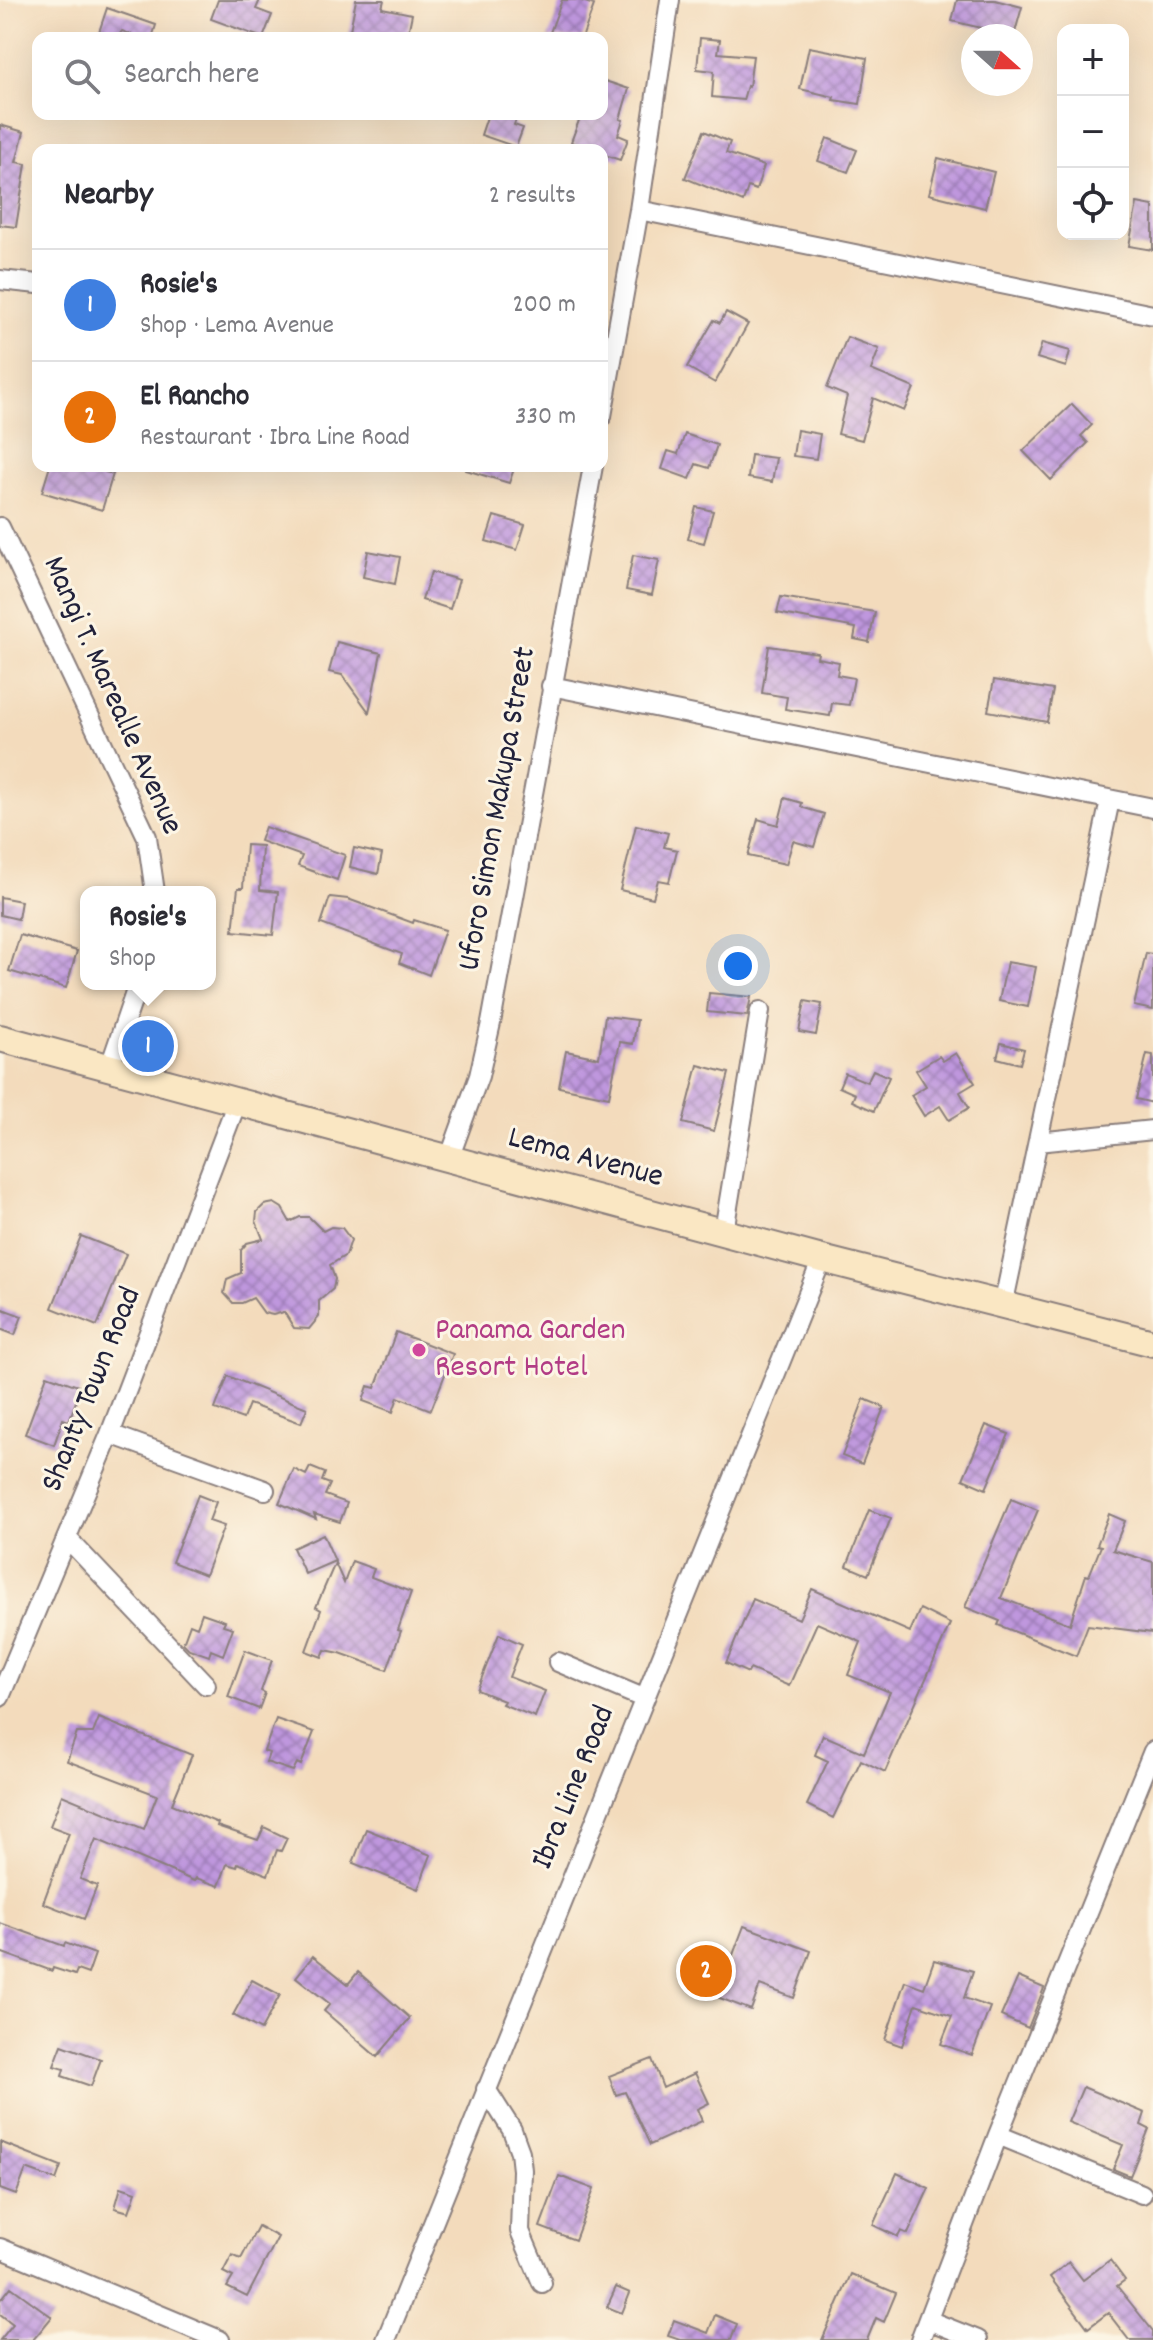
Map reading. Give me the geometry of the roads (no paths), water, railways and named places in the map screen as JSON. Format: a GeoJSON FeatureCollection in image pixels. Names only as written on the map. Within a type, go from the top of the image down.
{"type":"FeatureCollection","features":[{"type":"Feature","properties":{"kind":"main road","name":"Lema Avenue"},"geometry":{"type":"LineString","coordinates":[[0,1038],[822,1259],[1153,1343]]}},
{"type":"Feature","properties":{"kind":"street"},"geometry":{"type":"LineString","coordinates":[[608,369],[639,210],[670,0]]}},
{"type":"Feature","properties":{"kind":"street"},"geometry":{"type":"LineString","coordinates":[[639,210],[1153,315]]}},
{"type":"Feature","properties":{"kind":"street"},"geometry":{"type":"LineString","coordinates":[[0,280],[32,283]]}},
{"type":"Feature","properties":{"kind":"street","name":"Uforo Simon Makupa Street"},"geometry":{"type":"LineString","coordinates":[[449,1159],[479,1076],[491,1023],[592,472]]}},
{"type":"Feature","properties":{"kind":"street","name":"Mangi T. Marealle Avenue"},"geometry":{"type":"LineString","coordinates":[[0,527],[147,837],[154,886]]}},
{"type":"Feature","properties":{"kind":"street"},"geometry":{"type":"LineString","coordinates":[[551,686],[1153,808]]}},
{"type":"Feature","properties":{"kind":"street"},"geometry":{"type":"LineString","coordinates":[[1003,1306],[1110,800]]}},
{"type":"Feature","properties":{"kind":"street"},"geometry":{"type":"LineString","coordinates":[[110,1066],[136,990]]}},
{"type":"Feature","properties":{"kind":"street"},"geometry":{"type":"LineString","coordinates":[[724,1231],[760,1011]]}},
{"type":"Feature","properties":{"kind":"street","name":"Shanty Town Road"},"geometry":{"type":"LineString","coordinates":[[0,1697],[110,1434],[237,1102]]}},
{"type":"Feature","properties":{"kind":"street"},"geometry":{"type":"LineString","coordinates":[[1038,1142],[1153,1130]]}},
{"type":"Feature","properties":{"kind":"street","name":"Ibra Line Road"},"geometry":{"type":"LineString","coordinates":[[386,2340],[822,1259]]}},
{"type":"Feature","properties":{"kind":"street"},"geometry":{"type":"LineString","coordinates":[[110,1434],[265,1490]]}},
{"type":"Feature","properties":{"kind":"street"},"geometry":{"type":"LineString","coordinates":[[67,1538],[206,1685]]}},
{"type":"Feature","properties":{"kind":"street"},"geometry":{"type":"LineString","coordinates":[[558,1662],[643,1698]]}},
{"type":"Feature","properties":{"kind":"street"},"geometry":{"type":"LineString","coordinates":[[920,2340],[998,2135],[1153,1751]]}},
{"type":"Feature","properties":{"kind":"street"},"geometry":{"type":"LineString","coordinates":[[486,2089],[512,2130],[520,2152],[520,2231],[542,2283]]}},
{"type":"Feature","properties":{"kind":"street"},"geometry":{"type":"LineString","coordinates":[[998,2135],[1142,2194]]}},
{"type":"Feature","properties":{"kind":"street"},"geometry":{"type":"LineString","coordinates":[[0,2248],[220,2340]]}},
{"type":"Feature","properties":{"kind":"street"},"geometry":{"type":"LineString","coordinates":[[928,2320],[978,2340]]}},
{"type":"Feature","properties":{"kind":"place","name":"Rosie's"},"geometry":{"type":"Point","coordinates":[148,1046]}},
{"type":"Feature","properties":{"kind":"place","name":"Panama Garden Resort Hotel"},"geometry":{"type":"Point","coordinates":[419,1350]}},
{"type":"Feature","properties":{"kind":"place","name":"El Rancho"},"geometry":{"type":"Point","coordinates":[706,1971]}}]}
